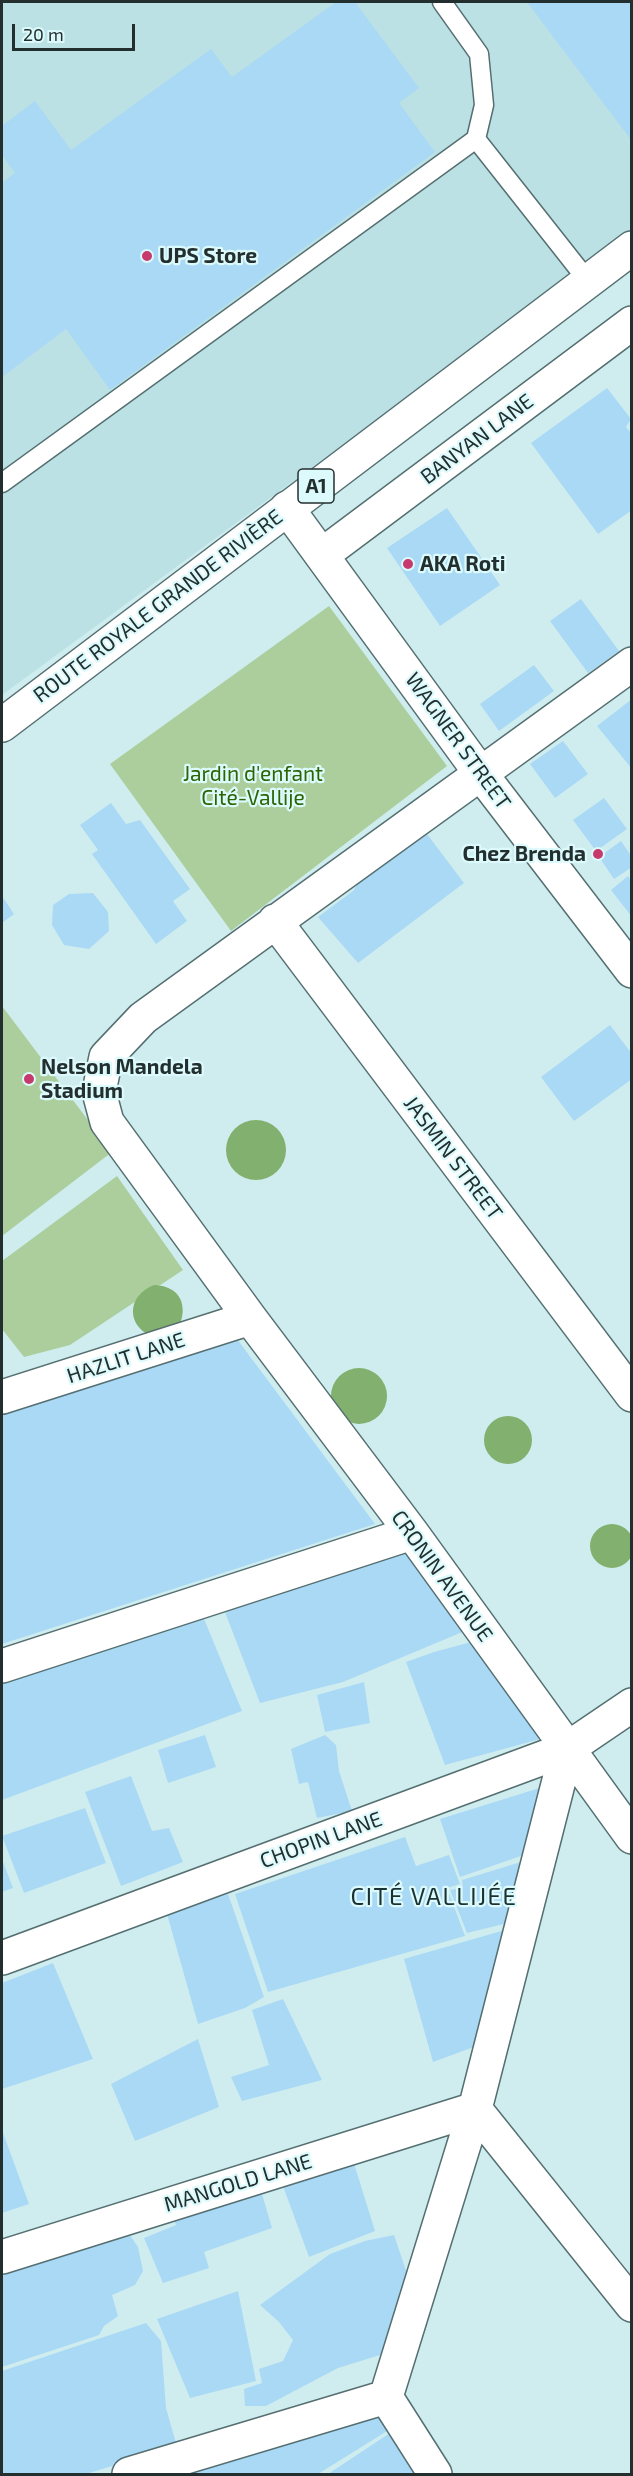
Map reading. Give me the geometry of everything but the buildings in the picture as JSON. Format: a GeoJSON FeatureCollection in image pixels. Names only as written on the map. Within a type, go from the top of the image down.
{"type":"FeatureCollection","features":[{"type":"Feature","properties":{"kind":"street","name":"ROUTE ROYALE GRANDE RIVIÈRE"},"geometry":{"type":"LineString","coordinates":[[2,725],[632,248]]}},
{"type":"Feature","properties":{"kind":"street","name":"BANYAN LANE"},"geometry":{"type":"LineString","coordinates":[[322,555],[632,323]]}},
{"type":"Feature","properties":{"kind":"street","name":"WAGNER STREET"},"geometry":{"type":"LineString","coordinates":[[287,508],[481,774],[632,971]]}},
{"type":"Feature","properties":{"kind":"street","name":"CRONIN AVENUE"},"geometry":{"type":"LineString","coordinates":[[632,664],[143,1018],[106,1056],[99,1092],[107,1122],[250,1318],[412,1533],[632,1836]]}},
{"type":"Feature","properties":{"kind":"street","name":"JASMIN STREET"},"geometry":{"type":"LineString","coordinates":[[275,921],[632,1395]]}},
{"type":"Feature","properties":{"kind":"street","name":"HAZLIT LANE"},"geometry":{"type":"LineString","coordinates":[[2,1397],[250,1318]]}},
{"type":"Feature","properties":{"kind":"street"},"geometry":{"type":"LineString","coordinates":[[2,1666],[412,1533]]}},
{"type":"Feature","properties":{"kind":"street","name":"CHOPIN LANE"},"geometry":{"type":"LineString","coordinates":[[2,1958],[567,1749],[632,1705]]}},
{"type":"Feature","properties":{"kind":"street"},"geometry":{"type":"LineString","coordinates":[[435,2475],[386,2397],[475,2109],[567,1749]]}},
{"type":"Feature","properties":{"kind":"street"},"geometry":{"type":"LineString","coordinates":[[475,2109],[632,2305]]}},
{"type":"Feature","properties":{"kind":"street","name":"MANGOLD LANE"},"geometry":{"type":"LineString","coordinates":[[2,2257],[475,2109]]}},
{"type":"Feature","properties":{"kind":"street"},"geometry":{"type":"LineString","coordinates":[[129,2475],[386,2397]]}},
{"type":"Feature","properties":{"kind":"lane"},"geometry":{"type":"LineString","coordinates":[[2,483],[476,139],[484,105],[479,54],[442,2]]}},
{"type":"Feature","properties":{"kind":"lane"},"geometry":{"type":"LineString","coordinates":[[476,139],[588,281]]}},
{"type":"Feature","properties":{"kind":"shaded area"},"geometry":{"type":"Polygon","coordinates":[[[2,2],[631,2],[631,233],[2,695],[2,2]]]}},
{"type":"Feature","properties":{"kind":"green space","name":"Jardin d'enfant Cité-Vallije"},"geometry":{"type":"Polygon","coordinates":[[[329,606],[447,766],[231,931],[110,764],[329,606]]]}},
{"type":"Feature","properties":{"kind":"green space","name":"Nelson Mandela Stadium"},"geometry":{"type":"Polygon","coordinates":[[[2,1006],[112,1152],[2,1236],[2,1006]]]}},
{"type":"Feature","properties":{"kind":"green space"},"geometry":{"type":"Polygon","coordinates":[[[256,1120],[273,1125],[281,1133],[286,1150],[281,1167],[273,1175],[256,1180],[239,1175],[231,1167],[226,1150],[231,1133],[239,1125],[256,1120]]]}},
{"type":"Feature","properties":{"kind":"green space"},"geometry":{"type":"Polygon","coordinates":[[[117,1176],[183,1270],[70,1345],[24,1357],[2,1329],[2,1261],[117,1176]]]}},
{"type":"Feature","properties":{"kind":"green space"},"geometry":{"type":"Polygon","coordinates":[[[154,1285],[169,1288],[175,1292],[182,1302],[183,1309],[180,1324],[151,1336],[137,1324],[133,1310],[139,1296],[154,1285]]]}},
{"type":"Feature","properties":{"kind":"green space"},"geometry":{"type":"Polygon","coordinates":[[[359,1368],[370,1370],[379,1376],[385,1385],[387,1396],[385,1407],[379,1416],[370,1422],[359,1424],[348,1422],[339,1416],[333,1407],[331,1396],[333,1385],[339,1376],[348,1370],[359,1368]]]}},
{"type":"Feature","properties":{"kind":"green space"},"geometry":{"type":"Polygon","coordinates":[[[508,1416],[525,1423],[532,1440],[525,1457],[508,1464],[491,1457],[484,1440],[491,1423],[508,1416]]]}},
{"type":"Feature","properties":{"kind":"green space"},"geometry":{"type":"Polygon","coordinates":[[[612,1524],[627,1531],[634,1546],[627,1561],[612,1568],[597,1561],[590,1546],[597,1531],[612,1524]]]}},
{"type":"Feature","properties":{"kind":"place","name":"UPS Store"},"geometry":{"type":"Point","coordinates":[147,256]}},
{"type":"Feature","properties":{"kind":"place","name":"AKA Roti"},"geometry":{"type":"Point","coordinates":[408,564]}},
{"type":"Feature","properties":{"kind":"place","name":"Chez Brenda"},"geometry":{"type":"Point","coordinates":[598,854]}},
{"type":"Feature","properties":{"kind":"place","name":"Nelson Mandela Stadium"},"geometry":{"type":"Point","coordinates":[29,1079]}},
{"type":"Feature","properties":{"kind":"district","name":"CITÉ VALLIJÉE"},"geometry":{"type":"Point","coordinates":[434,1897]}}]}
